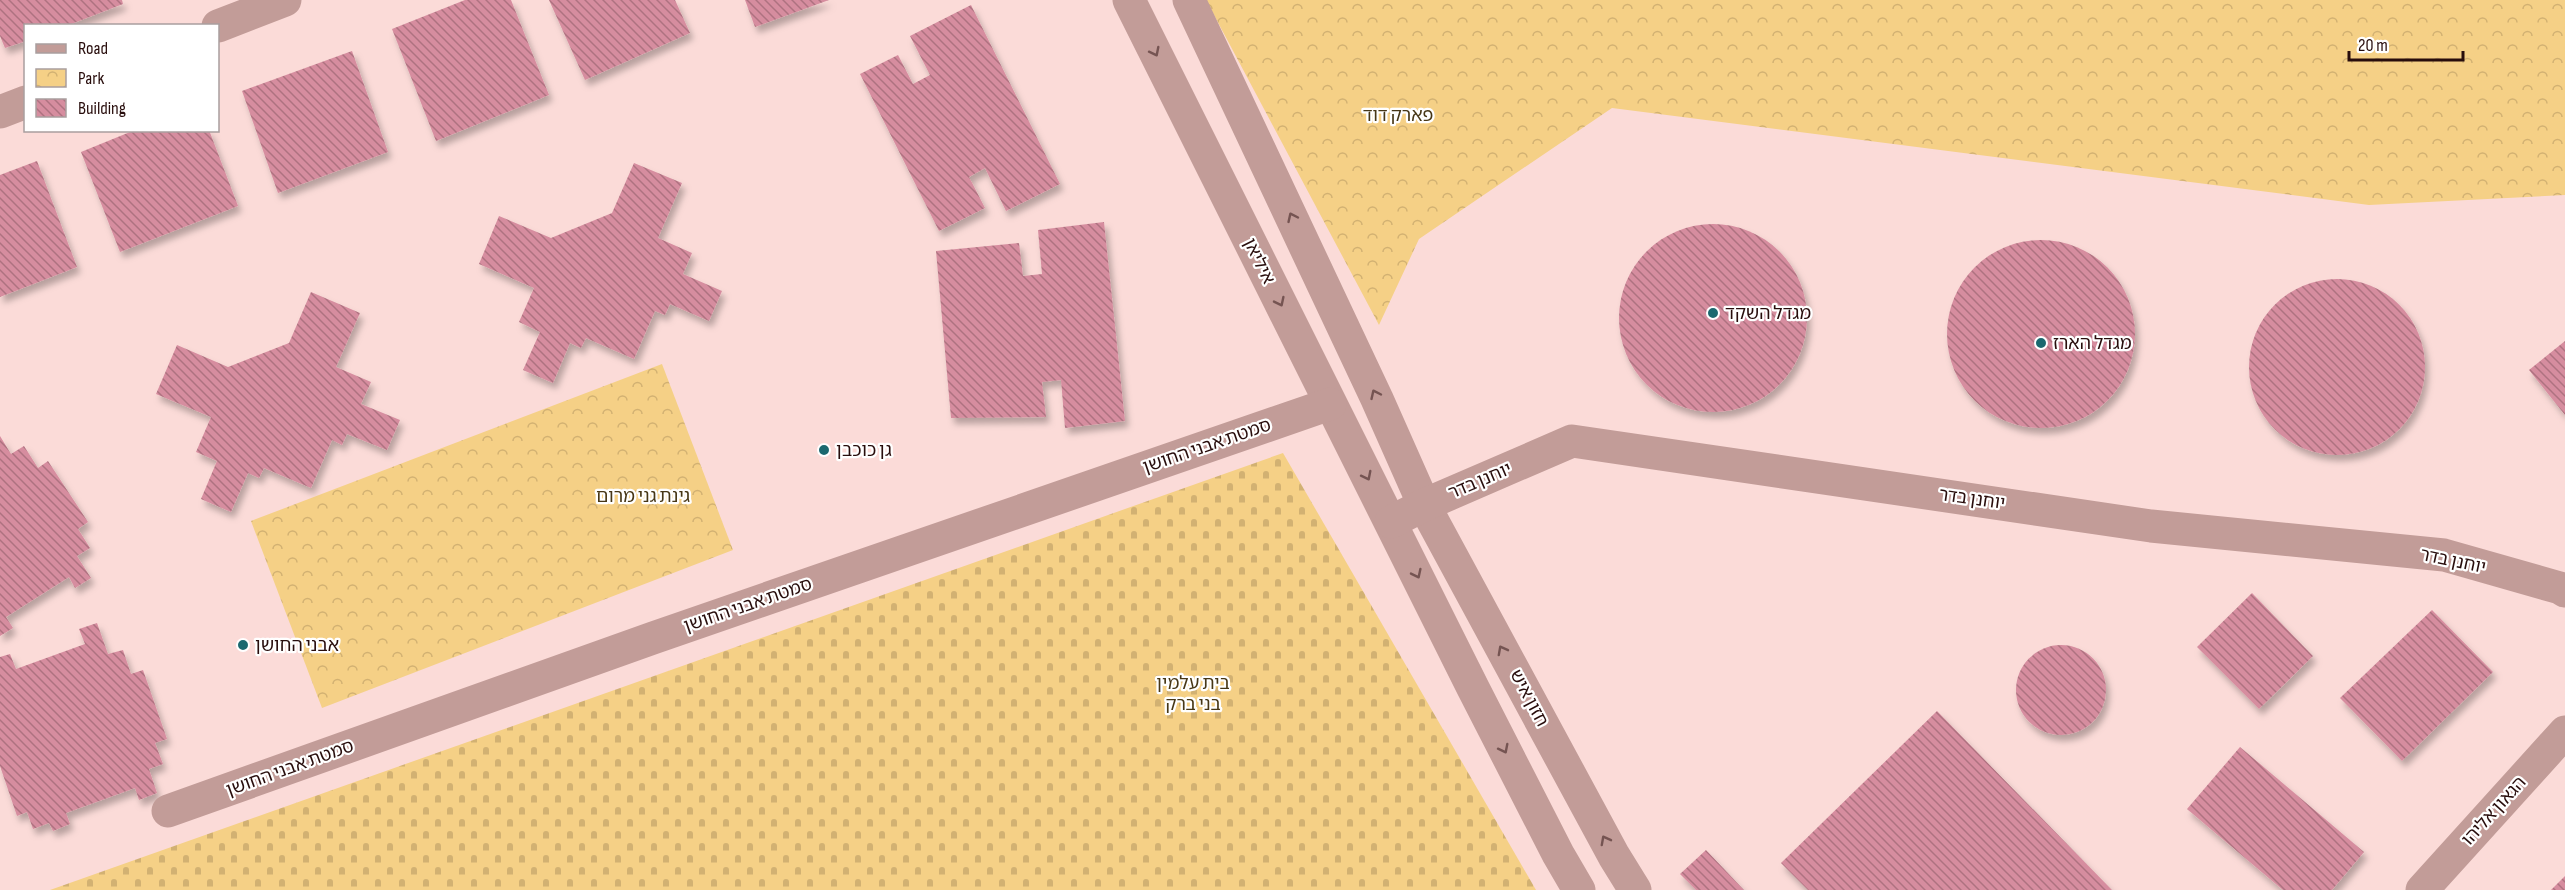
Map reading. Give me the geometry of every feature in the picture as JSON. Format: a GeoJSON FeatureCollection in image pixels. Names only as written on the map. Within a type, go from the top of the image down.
{"type":"FeatureCollection","features":[{"type":"Feature","properties":{"kind":"street"},"geometry":{"type":"LineString","coordinates":[[219,26],[285,0]]}},
{"type":"Feature","properties":{"kind":"street","name":"איליאן"},"geometry":{"type":"LineString","coordinates":[[1129,0],[1391,522]]}},
{"type":"Feature","properties":{"kind":"street"},"geometry":{"type":"LineString","coordinates":[[1189,0],[1377,399],[1424,505]]}},
{"type":"Feature","properties":{"kind":"street"},"geometry":{"type":"LineString","coordinates":[[0,112],[24,103]]}},
{"type":"Feature","properties":{"kind":"street","name":"סמטת אבני החושן"},"geometry":{"type":"LineString","coordinates":[[168,811],[642,642],[1330,404]]}},
{"type":"Feature","properties":{"kind":"street","name":"יוחנן בדר"},"geometry":{"type":"LineString","coordinates":[[1391,522],[1424,505],[1572,441],[2151,526],[2444,555],[2565,591]]}},
{"type":"Feature","properties":{"kind":"street","name":"חזון איש"},"geometry":{"type":"LineString","coordinates":[[1424,505],[1635,890]]}},
{"type":"Feature","properties":{"kind":"street"},"geometry":{"type":"LineString","coordinates":[[1391,522],[1558,854],[1579,890]]}},
{"type":"Feature","properties":{"kind":"street","name":"הגאון אליהו"},"geometry":{"type":"LineString","coordinates":[[2422,890],[2565,732]]}},
{"type":"Feature","properties":{"kind":"green space","name":"פארק דוד"},"geometry":{"type":"Polygon","coordinates":[[[1206,0],[2565,0],[2565,195],[2369,205],[1612,108],[1419,239],[1379,325],[1206,0]]]}},
{"type":"Feature","properties":{"kind":"green space","name":"גינת גני מרום"},"geometry":{"type":"Polygon","coordinates":[[[662,364],[733,550],[322,708],[251,521],[662,364]]]}},
{"type":"Feature","properties":{"kind":"green space","name":"בית עלמין בני ברק"},"geometry":{"type":"Polygon","coordinates":[[[1283,453],[1536,890],[50,890],[1283,453]]]}},
{"type":"Feature","properties":{"kind":"building"},"geometry":{"type":"Polygon","coordinates":[[[0,0],[122,0],[123,4],[71,24],[24,24],[24,42],[5,48],[0,36],[0,0]]]}},
{"type":"Feature","properties":{"kind":"building"},"geometry":{"type":"Polygon","coordinates":[[[465,0],[511,0],[549,95],[436,141],[392,29],[465,0]]]}},
{"type":"Feature","properties":{"kind":"building"},"geometry":{"type":"Polygon","coordinates":[[[549,0],[675,0],[690,33],[585,80],[549,0]]]}},
{"type":"Feature","properties":{"kind":"building"},"geometry":{"type":"Polygon","coordinates":[[[745,0],[829,0],[755,27],[745,0]]]}},
{"type":"Feature","properties":{"kind":"building"},"geometry":{"type":"Polygon","coordinates":[[[971,5],[1060,184],[1006,211],[985,168],[969,177],[985,208],[939,231],[860,74],[898,55],[913,84],[930,75],[910,36],[971,5]]]}},
{"type":"Feature","properties":{"kind":"building"},"geometry":{"type":"Polygon","coordinates":[[[352,51],[388,152],[278,193],[242,91],[352,51]]]}},
{"type":"Feature","properties":{"kind":"building"},"geometry":{"type":"Polygon","coordinates":[[[130,132],[210,132],[238,206],[120,252],[81,152],[130,132]]]}},
{"type":"Feature","properties":{"kind":"building"},"geometry":{"type":"Polygon","coordinates":[[[37,161],[77,267],[0,297],[0,175],[37,161]]]}},
{"type":"Feature","properties":{"kind":"building"},"geometry":{"type":"Polygon","coordinates":[[[634,163],[682,183],[658,238],[692,253],[683,274],[722,291],[709,321],[670,304],[665,315],[655,311],[634,359],[586,338],[581,348],[570,343],[553,383],[523,370],[540,332],[519,322],[534,288],[479,264],[499,216],[551,238],[612,213],[634,163]]]}},
{"type":"Feature","properties":{"kind":"building"},"geometry":{"type":"Polygon","coordinates":[[[1104,222],[1125,421],[1065,428],[1061,380],[1042,382],[1046,417],[951,418],[936,251],[1019,243],[1023,276],[1042,274],[1038,230],[1104,222]]]}},
{"type":"Feature","properties":{"kind":"building","name":"מגדל השקד"},"geometry":{"type":"Polygon","coordinates":[[[1704,224],[1722,224],[1757,235],[1773,245],[1786,258],[1800,282],[1807,318],[1800,354],[1786,378],[1773,391],[1740,408],[1722,412],[1704,412],[1669,401],[1653,391],[1640,378],[1623,345],[1619,327],[1619,309],[1630,274],[1640,258],[1653,245],[1686,228],[1704,224]]]}},
{"type":"Feature","properties":{"kind":"building","name":"מגדל הארז"},"geometry":{"type":"Polygon","coordinates":[[[2041,240],[2077,247],[2101,261],[2114,274],[2128,298],[2135,334],[2128,370],[2114,394],[2101,407],[2077,421],[2041,428],[2005,421],[1981,407],[1968,394],[1954,370],[1947,334],[1954,298],[1968,274],[1981,261],[2005,247],[2041,240]]]}},
{"type":"Feature","properties":{"kind":"building"},"geometry":{"type":"Polygon","coordinates":[[[2337,279],[2371,286],[2386,294],[2399,305],[2410,318],[2418,333],[2425,367],[2418,401],[2410,416],[2399,429],[2386,440],[2371,448],[2337,455],[2303,448],[2288,440],[2275,429],[2264,416],[2256,401],[2249,367],[2256,333],[2264,318],[2275,305],[2288,294],[2303,286],[2337,279]]]}},
{"type":"Feature","properties":{"kind":"building"},"geometry":{"type":"Polygon","coordinates":[[[311,292],[360,313],[336,367],[371,382],[361,404],[400,420],[387,450],[347,434],[342,445],[332,440],[311,488],[264,468],[259,478],[248,473],[231,512],[201,499],[217,461],[196,452],[211,417],[156,394],[177,345],[228,367],[289,343],[311,292]]]}},
{"type":"Feature","properties":{"kind":"building"},"geometry":{"type":"Polygon","coordinates":[[[2565,341],[2565,415],[2529,370],[2565,341]]]}},
{"type":"Feature","properties":{"kind":"building"},"geometry":{"type":"Polygon","coordinates":[[[0,436],[11,454],[24,446],[38,468],[48,461],[88,522],[78,529],[90,548],[77,556],[91,578],[75,588],[69,577],[6,617],[13,628],[0,636],[0,436]]]}},
{"type":"Feature","properties":{"kind":"building"},"geometry":{"type":"Polygon","coordinates":[[[2252,593],[2313,656],[2259,709],[2197,647],[2252,593]]]}},
{"type":"Feature","properties":{"kind":"building"},"geometry":{"type":"Polygon","coordinates":[[[2432,610],[2493,672],[2402,761],[2340,698],[2432,610]]]}},
{"type":"Feature","properties":{"kind":"building"},"geometry":{"type":"Polygon","coordinates":[[[97,623],[108,654],[123,650],[131,674],[143,670],[167,739],[155,743],[163,764],[149,769],[157,793],[139,800],[135,788],[66,813],[70,824],[53,831],[49,823],[33,829],[27,812],[17,816],[0,766],[0,657],[10,654],[16,669],[85,644],[79,629],[97,623]]]}},
{"type":"Feature","properties":{"kind":"building"},"geometry":{"type":"Polygon","coordinates":[[[2061,645],[2078,649],[2093,658],[2102,673],[2106,690],[2102,707],[2093,722],[2078,731],[2061,735],[2044,731],[2029,722],[2020,707],[2016,690],[2020,673],[2029,658],[2044,649],[2061,645]]]}},
{"type":"Feature","properties":{"kind":"building"},"geometry":{"type":"Polygon","coordinates":[[[1937,711],[2112,890],[1808,890],[1781,863],[1937,711]]]}},
{"type":"Feature","properties":{"kind":"building"},"geometry":{"type":"Polygon","coordinates":[[[2240,747],[2364,852],[2332,890],[2283,890],[2187,809],[2240,747]]]}},
{"type":"Feature","properties":{"kind":"building"},"geometry":{"type":"Polygon","coordinates":[[[1706,850],[1744,890],[1696,890],[1680,874],[1706,850]]]}},
{"type":"Feature","properties":{"kind":"building"},"geometry":{"type":"Polygon","coordinates":[[[2565,876],[2565,890],[2551,890],[2565,876]]]}},
{"type":"Feature","properties":{"kind":"place","name":"מגדל השקד"},"geometry":{"type":"Point","coordinates":[1713,313]}},
{"type":"Feature","properties":{"kind":"place","name":"מגדל הארז"},"geometry":{"type":"Point","coordinates":[2041,343]}},
{"type":"Feature","properties":{"kind":"place","name":"גן כוכבן"},"geometry":{"type":"Point","coordinates":[824,450]}},
{"type":"Feature","properties":{"kind":"place","name":"אבני החושן"},"geometry":{"type":"Point","coordinates":[243,645]}}]}
